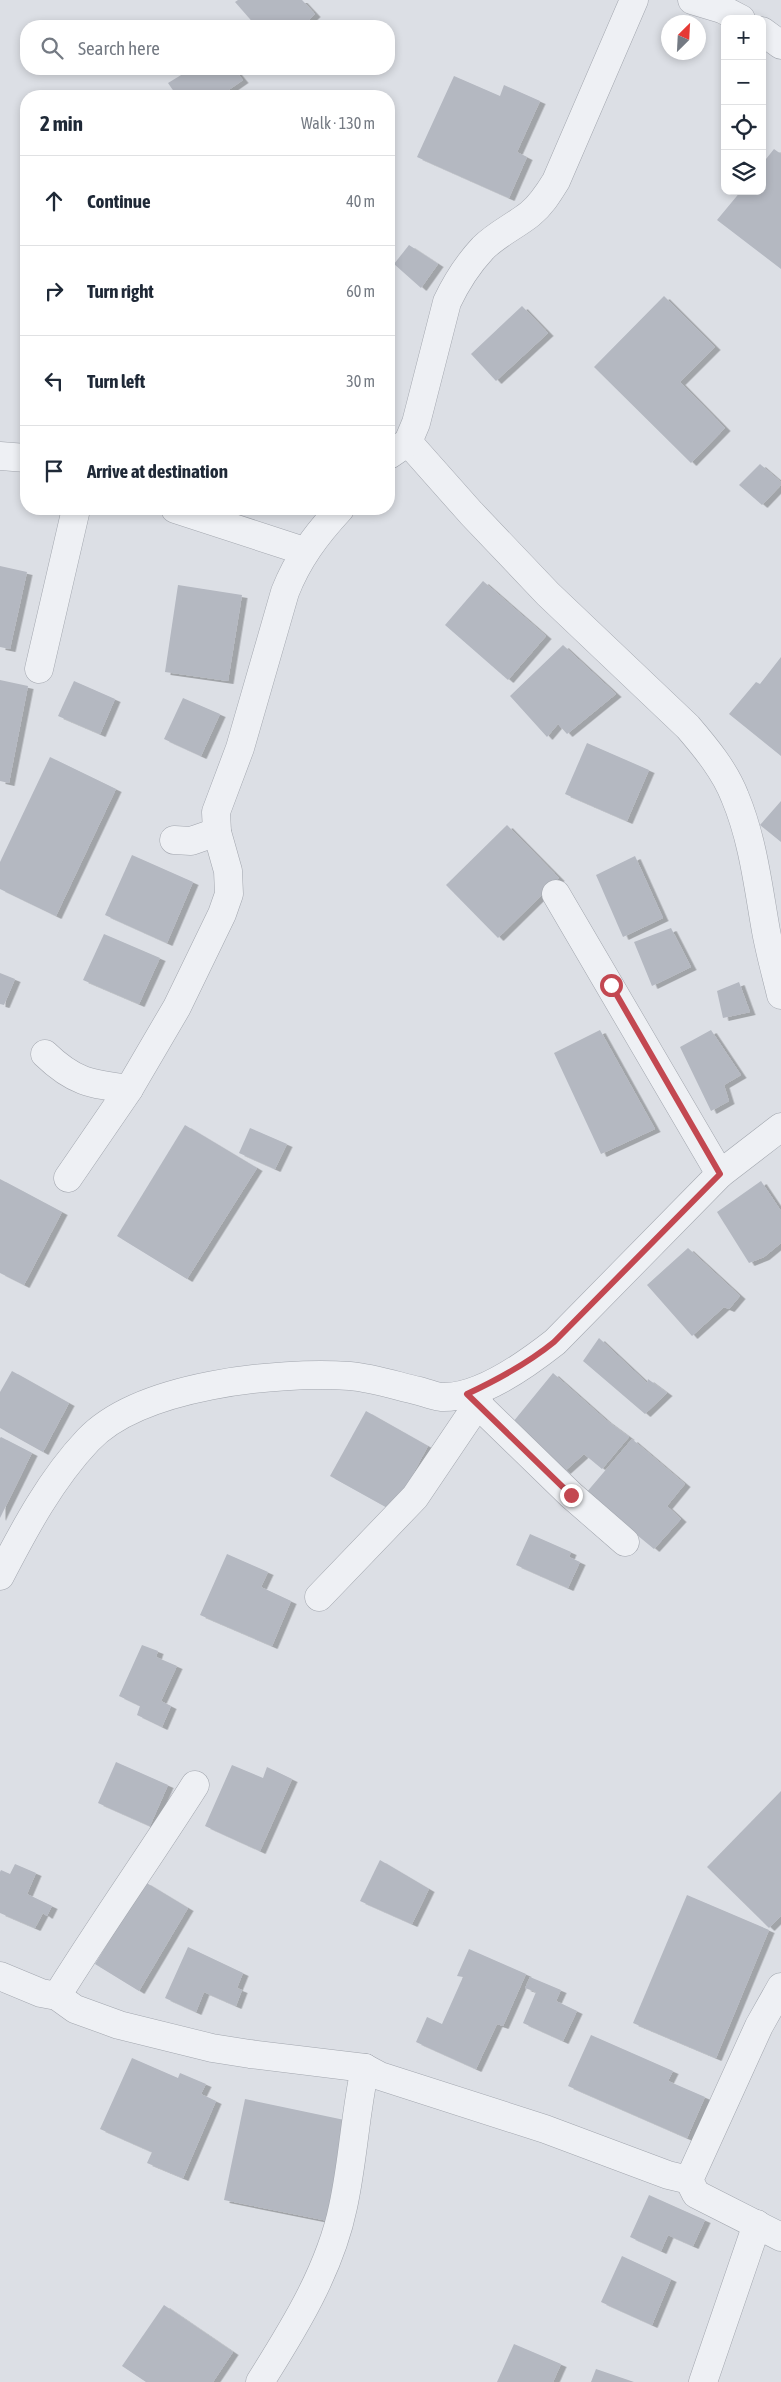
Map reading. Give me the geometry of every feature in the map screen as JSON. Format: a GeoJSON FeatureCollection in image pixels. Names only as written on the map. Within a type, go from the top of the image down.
{"type":"FeatureCollection","features":[{"type":"Feature","properties":{"kind":"street"},"geometry":{"type":"LineString","coordinates":[[634,0],[556,181],[544,200],[529,214],[509,226],[484,248],[455,285],[447,302],[416,423],[398,448],[470,512],[548,594],[688,727],[722,771],[735,795],[749,837],[767,935],[781,995]]}},
{"type":"Feature","properties":{"kind":"street"},"geometry":{"type":"LineString","coordinates":[[692,0],[722,9],[733,15]]}},
{"type":"Feature","properties":{"kind":"street"},"geometry":{"type":"LineString","coordinates":[[766,34],[781,45]]}},
{"type":"Feature","properties":{"kind":"street"},"geometry":{"type":"LineString","coordinates":[[0,456],[20,458]]}},
{"type":"Feature","properties":{"kind":"street"},"geometry":{"type":"LineString","coordinates":[[39,669],[75,515]]}},
{"type":"Feature","properties":{"kind":"street"},"geometry":{"type":"LineString","coordinates":[[193,515],[304,551]]}},
{"type":"Feature","properties":{"kind":"street"},"geometry":{"type":"LineString","coordinates":[[68,1178],[129,1089],[177,1007],[222,914],[229,894],[228,871],[217,832],[216,812],[240,748],[285,592],[304,551],[335,515]]}},
{"type":"Feature","properties":{"kind":"street"},"geometry":{"type":"LineString","coordinates":[[174,840],[191,841],[217,832]]}},
{"type":"Feature","properties":{"kind":"street"},"geometry":{"type":"LineString","coordinates":[[556,894],[720,1174]]}},
{"type":"Feature","properties":{"kind":"street"},"geometry":{"type":"LineString","coordinates":[[46,1054],[61,1070],[86,1083],[129,1089]]}},
{"type":"Feature","properties":{"kind":"street"},"geometry":{"type":"LineString","coordinates":[[318,1597],[415,1497],[469,1417],[473,1400],[532,1360],[554,1342],[720,1174],[781,1127]]}},
{"type":"Feature","properties":{"kind":"street"},"geometry":{"type":"LineString","coordinates":[[0,1576],[31,1517],[64,1470],[89,1439],[116,1418],[146,1404],[240,1381],[284,1375],[350,1376],[370,1379],[441,1397],[473,1400],[571,1495],[625,1542]]}},
{"type":"Feature","properties":{"kind":"street"},"geometry":{"type":"LineString","coordinates":[[57,1996],[99,1928],[157,1845],[195,1785]]}},
{"type":"Feature","properties":{"kind":"street"},"geometry":{"type":"LineString","coordinates":[[0,1976],[40,1992],[57,1996],[75,2009],[119,2025],[212,2048],[365,2068],[380,2076],[545,2129],[668,2175],[689,2180]]}},
{"type":"Feature","properties":{"kind":"street"},"geometry":{"type":"LineString","coordinates":[[689,2180],[759,2026],[781,1987]]}},
{"type":"Feature","properties":{"kind":"street"},"geometry":{"type":"LineString","coordinates":[[260,2382],[293,2329],[330,2252],[343,2208],[365,2068]]}},
{"type":"Feature","properties":{"kind":"street"},"geometry":{"type":"LineString","coordinates":[[689,2180],[696,2194],[781,2237]]}},
{"type":"Feature","properties":{"kind":"street"},"geometry":{"type":"LineString","coordinates":[[703,2382],[757,2224]]}},
{"type":"Feature","properties":{"kind":"building"},"geometry":{"type":"Polygon","coordinates":[[[238,0],[302,0],[315,14],[309,20],[251,20],[235,2],[238,0]]]}},
{"type":"Feature","properties":{"kind":"building"},"geometry":{"type":"Polygon","coordinates":[[[181,75],[239,75],[243,80],[229,90],[173,90],[168,83],[181,75]]]}},
{"type":"Feature","properties":{"kind":"building"},"geometry":{"type":"Polygon","coordinates":[[[454,76],[500,96],[504,85],[540,101],[517,152],[527,157],[509,198],[417,157],[454,76]]]}},
{"type":"Feature","properties":{"kind":"building"},"geometry":{"type":"Polygon","coordinates":[[[774,149],[781,154],[781,269],[717,220],[738,195],[766,195],[766,159],[774,149]]]}},
{"type":"Feature","properties":{"kind":"building"},"geometry":{"type":"Polygon","coordinates":[[[409,245],[438,264],[421,288],[395,265],[409,245]]]}},
{"type":"Feature","properties":{"kind":"building"},"geometry":{"type":"Polygon","coordinates":[[[664,296],[715,347],[680,382],[725,428],[691,463],[594,367],[664,296]]]}},
{"type":"Feature","properties":{"kind":"building"},"geometry":{"type":"Polygon","coordinates":[[[522,306],[548,333],[496,381],[471,354],[522,306]]]}},
{"type":"Feature","properties":{"kind":"building"},"geometry":{"type":"Polygon","coordinates":[[[760,464],[781,482],[781,485],[762,505],[739,485],[760,464]]]}},
{"type":"Feature","properties":{"kind":"building"},"geometry":{"type":"Polygon","coordinates":[[[0,566],[27,572],[10,649],[0,647],[0,566]]]}},
{"type":"Feature","properties":{"kind":"building"},"geometry":{"type":"Polygon","coordinates":[[[483,581],[546,636],[508,680],[445,625],[483,581]]]}},
{"type":"Feature","properties":{"kind":"building"},"geometry":{"type":"Polygon","coordinates":[[[178,585],[242,595],[228,681],[165,672],[178,585]]]}},
{"type":"Feature","properties":{"kind":"building"},"geometry":{"type":"Polygon","coordinates":[[[563,645],[616,694],[567,734],[558,724],[547,737],[510,696],[563,645]]]}},
{"type":"Feature","properties":{"kind":"building"},"geometry":{"type":"Polygon","coordinates":[[[781,657],[781,756],[729,714],[756,682],[760,684],[781,657]]]}},
{"type":"Feature","properties":{"kind":"building"},"geometry":{"type":"Polygon","coordinates":[[[0,680],[28,686],[9,783],[0,781],[0,680]]]}},
{"type":"Feature","properties":{"kind":"building"},"geometry":{"type":"Polygon","coordinates":[[[74,681],[115,699],[100,734],[58,716],[74,681]]]}},
{"type":"Feature","properties":{"kind":"building"},"geometry":{"type":"Polygon","coordinates":[[[183,698],[220,714],[201,756],[164,739],[183,698]]]}},
{"type":"Feature","properties":{"kind":"building"},"geometry":{"type":"Polygon","coordinates":[[[587,743],[649,770],[627,821],[565,794],[587,743]]]}},
{"type":"Feature","properties":{"kind":"building"},"geometry":{"type":"Polygon","coordinates":[[[50,757],[116,789],[56,916],[0,889],[0,862],[50,757]]]}},
{"type":"Feature","properties":{"kind":"building"},"geometry":{"type":"Polygon","coordinates":[[[781,801],[781,842],[760,825],[781,801]]]}},
{"type":"Feature","properties":{"kind":"building"},"geometry":{"type":"Polygon","coordinates":[[[507,825],[559,878],[498,938],[446,885],[507,825]]]}},
{"type":"Feature","properties":{"kind":"building"},"geometry":{"type":"Polygon","coordinates":[[[132,855],[193,882],[167,943],[105,915],[132,855]]]}},
{"type":"Feature","properties":{"kind":"building"},"geometry":{"type":"Polygon","coordinates":[[[635,856],[663,918],[623,937],[596,875],[635,856]]]}},
{"type":"Feature","properties":{"kind":"building"},"geometry":{"type":"Polygon","coordinates":[[[671,928],[691,967],[652,986],[634,942],[671,928]]]}},
{"type":"Feature","properties":{"kind":"building"},"geometry":{"type":"Polygon","coordinates":[[[104,934],[160,958],[139,1004],[83,980],[104,934]]]}},
{"type":"Feature","properties":{"kind":"building"},"geometry":{"type":"Polygon","coordinates":[[[0,973],[15,979],[4,1005],[0,1004],[0,973]]]}},
{"type":"Feature","properties":{"kind":"building"},"geometry":{"type":"Polygon","coordinates":[[[739,982],[750,1012],[723,1018],[717,991],[739,982]]]}},
{"type":"Feature","properties":{"kind":"building"},"geometry":{"type":"Polygon","coordinates":[[[600,1030],[655,1129],[601,1154],[554,1053],[600,1030]]]}},
{"type":"Feature","properties":{"kind":"building"},"geometry":{"type":"Polygon","coordinates":[[[711,1030],[741,1075],[724,1085],[729,1101],[711,1111],[680,1047],[711,1030]]]}},
{"type":"Feature","properties":{"kind":"building"},"geometry":{"type":"Polygon","coordinates":[[[185,1125],[257,1168],[187,1279],[117,1236],[185,1125]]]}},
{"type":"Feature","properties":{"kind":"building"},"geometry":{"type":"Polygon","coordinates":[[[250,1128],[287,1144],[275,1169],[239,1153],[250,1128]]]}},
{"type":"Feature","properties":{"kind":"building"},"geometry":{"type":"Polygon","coordinates":[[[0,1179],[62,1212],[24,1285],[0,1273],[0,1179]]]}},
{"type":"Feature","properties":{"kind":"building"},"geometry":{"type":"Polygon","coordinates":[[[761,1181],[781,1211],[781,1243],[764,1257],[749,1263],[717,1212],[761,1181]]]}},
{"type":"Feature","properties":{"kind":"building"},"geometry":{"type":"Polygon","coordinates":[[[688,1248],[740,1296],[729,1309],[724,1307],[692,1336],[647,1285],[688,1248]]]}},
{"type":"Feature","properties":{"kind":"building"},"geometry":{"type":"Polygon","coordinates":[[[599,1338],[647,1383],[648,1379],[667,1393],[645,1414],[583,1361],[599,1338]]]}},
{"type":"Feature","properties":{"kind":"building"},"geometry":{"type":"Polygon","coordinates":[[[12,1371],[69,1403],[43,1452],[0,1428],[0,1392],[12,1371]]]}},
{"type":"Feature","properties":{"kind":"building"},"geometry":{"type":"Polygon","coordinates":[[[553,1373],[606,1420],[629,1437],[602,1469],[584,1454],[565,1471],[513,1422],[553,1373]]]}},
{"type":"Feature","properties":{"kind":"building"},"geometry":{"type":"Polygon","coordinates":[[[366,1411],[428,1446],[393,1511],[330,1476],[366,1411]]]}},
{"type":"Feature","properties":{"kind":"building"},"geometry":{"type":"Polygon","coordinates":[[[0,1438],[32,1453],[0,1518],[0,1438]]]}},
{"type":"Feature","properties":{"kind":"building"},"geometry":{"type":"Polygon","coordinates":[[[632,1439],[685,1484],[667,1506],[681,1519],[654,1549],[586,1493],[632,1439]]]}},
{"type":"Feature","properties":{"kind":"building"},"geometry":{"type":"Polygon","coordinates":[[[530,1534],[571,1552],[569,1557],[580,1562],[568,1588],[516,1565],[530,1534]]]}},
{"type":"Feature","properties":{"kind":"building"},"geometry":{"type":"Polygon","coordinates":[[[227,1554],[268,1572],[261,1587],[291,1601],[272,1646],[200,1615],[227,1554]]]}},
{"type":"Feature","properties":{"kind":"building"},"geometry":{"type":"Polygon","coordinates":[[[142,1645],[158,1651],[156,1657],[177,1666],[161,1701],[171,1706],[162,1727],[137,1715],[140,1706],[119,1696],[142,1645]]]}},
{"type":"Feature","properties":{"kind":"building"},"geometry":{"type":"Polygon","coordinates":[[[116,1762],[168,1785],[150,1826],[98,1803],[116,1762]]]}},
{"type":"Feature","properties":{"kind":"building"},"geometry":{"type":"Polygon","coordinates":[[[232,1765],[263,1778],[267,1767],[292,1779],[260,1851],[205,1826],[232,1765]]]}},
{"type":"Feature","properties":{"kind":"building"},"geometry":{"type":"Polygon","coordinates":[[[781,1791],[781,1916],[769,1928],[707,1867],[781,1791]]]}},
{"type":"Feature","properties":{"kind":"building"},"geometry":{"type":"Polygon","coordinates":[[[380,1860],[429,1889],[412,1924],[360,1901],[380,1860]]]}},
{"type":"Feature","properties":{"kind":"building"},"geometry":{"type":"Polygon","coordinates":[[[15,1864],[36,1873],[27,1894],[52,1906],[47,1916],[43,1913],[35,1928],[0,1913],[0,1872],[1,1870],[10,1874],[15,1864]]]}},
{"type":"Feature","properties":{"kind":"building"},"geometry":{"type":"Polygon","coordinates":[[[145,1882],[188,1908],[139,1991],[95,1964],[145,1882]]]}},
{"type":"Feature","properties":{"kind":"building"},"geometry":{"type":"Polygon","coordinates":[[[687,1895],[769,1930],[716,2058],[633,2023],[687,1895]]]}},
{"type":"Feature","properties":{"kind":"building"},"geometry":{"type":"Polygon","coordinates":[[[188,1947],[243,1973],[237,1988],[242,1990],[236,2006],[204,1992],[196,2012],[165,1998],[188,1947]]]}},
{"type":"Feature","properties":{"kind":"building"},"geometry":{"type":"Polygon","coordinates":[[[469,1949],[526,1974],[503,2026],[497,2024],[476,2069],[416,2042],[427,2017],[442,2024],[463,1977],[457,1976],[469,1949]]]}},
{"type":"Feature","properties":{"kind":"building"},"geometry":{"type":"Polygon","coordinates":[[[530,1977],[561,1990],[556,2001],[577,2011],[563,2041],[523,2023],[536,1992],[525,1988],[530,1977]]]}},
{"type":"Feature","properties":{"kind":"building"},"geometry":{"type":"Polygon","coordinates":[[[591,2035],[673,2071],[668,2081],[705,2097],[687,2138],[568,2086],[591,2035]]]}},
{"type":"Feature","properties":{"kind":"building"},"geometry":{"type":"Polygon","coordinates":[[[132,2058],[178,2078],[180,2073],[206,2084],[201,2094],[216,2101],[183,2178],[147,2163],[152,2152],[100,2129],[132,2058]]]}},
{"type":"Feature","properties":{"kind":"building"},"geometry":{"type":"Polygon","coordinates":[[[245,2099],[354,2122],[333,2222],[224,2200],[245,2099]]]}},
{"type":"Feature","properties":{"kind":"building"},"geometry":{"type":"Polygon","coordinates":[[[649,2195],[705,2220],[693,2246],[668,2235],[661,2251],[630,2237],[649,2195]]]}},
{"type":"Feature","properties":{"kind":"building"},"geometry":{"type":"Polygon","coordinates":[[[622,2256],[671,2279],[652,2325],[601,2302],[622,2256]]]}},
{"type":"Feature","properties":{"kind":"building"},"geometry":{"type":"Polygon","coordinates":[[[164,2305],[233,2352],[213,2382],[146,2382],[122,2366],[164,2305]]]}},
{"type":"Feature","properties":{"kind":"building"},"geometry":{"type":"Polygon","coordinates":[[[514,2344],[561,2364],[553,2382],[497,2382],[514,2344]]]}},
{"type":"Feature","properties":{"kind":"building"},"geometry":{"type":"Polygon","coordinates":[[[596,2369],[634,2382],[591,2382],[596,2369]]]}},
{"type":"Feature","properties":{"kind":"route"},"geometry":{"type":"LineString","coordinates":[[571,1495],[467,1394],[510,1374],[532,1360],[554,1342],[720,1174],[611,985]]}}]}
